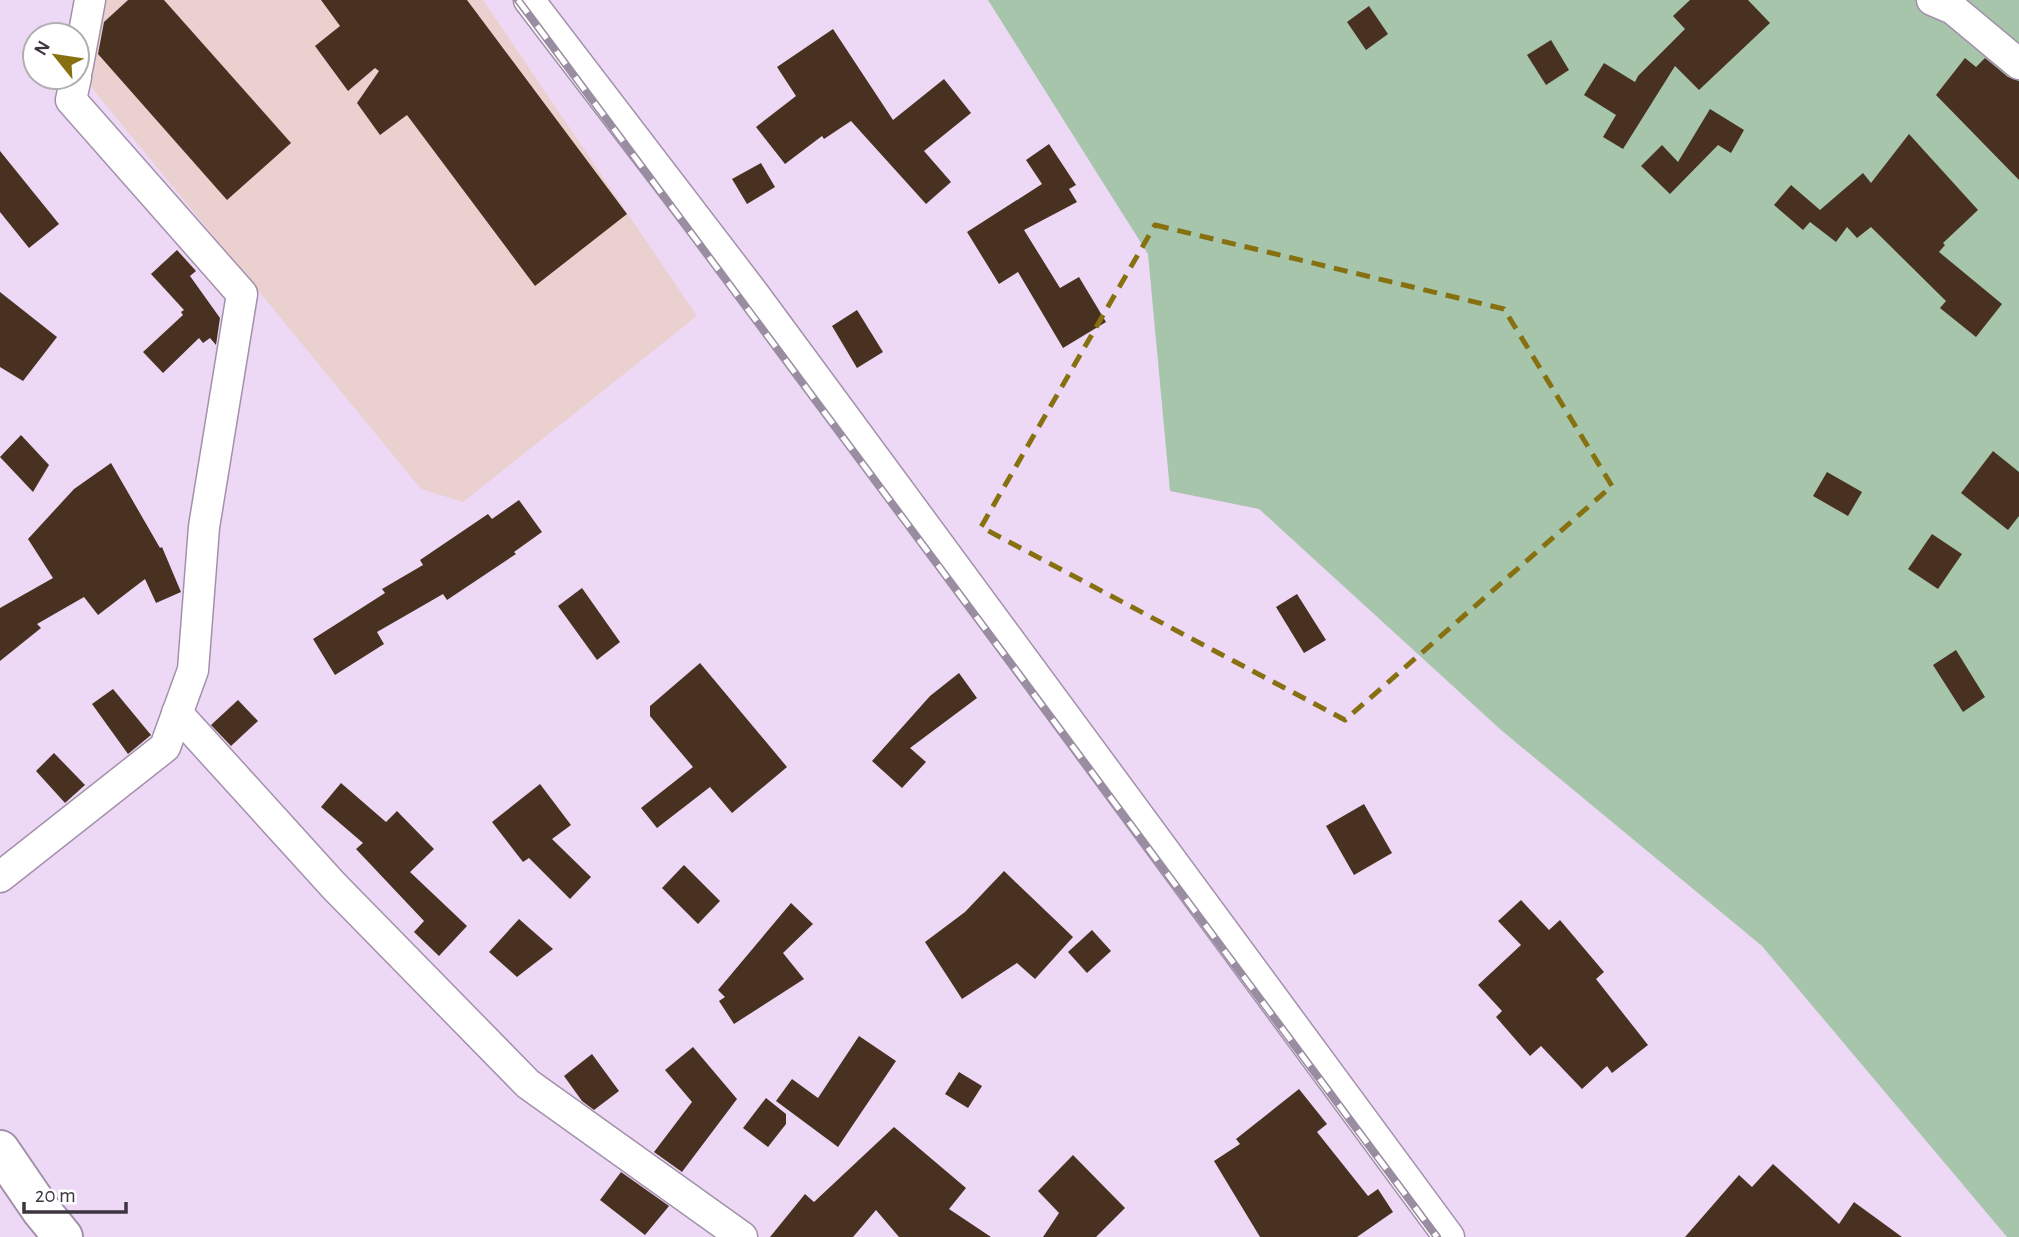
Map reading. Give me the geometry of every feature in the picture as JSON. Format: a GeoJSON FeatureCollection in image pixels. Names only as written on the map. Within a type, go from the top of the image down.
{"type":"FeatureCollection","features":[{"type":"Feature","properties":{"kind":"main road"},"geometry":{"type":"LineString","coordinates":[[0,1150],[63,1237]]}},
{"type":"Feature","properties":{"kind":"street"},"geometry":{"type":"LineString","coordinates":[[86,21],[90,0]]}},
{"type":"Feature","properties":{"kind":"street"},"geometry":{"type":"LineString","coordinates":[[529,0],[754,294],[1449,1237]]}},
{"type":"Feature","properties":{"kind":"street"},"geometry":{"type":"LineString","coordinates":[[1932,0],[1953,9],[2019,64]]}},
{"type":"Feature","properties":{"kind":"street"},"geometry":{"type":"LineString","coordinates":[[0,877],[165,747],[193,670],[204,527],[242,294],[71,100],[73,91]]}},
{"type":"Feature","properties":{"kind":"street"},"geometry":{"type":"LineString","coordinates":[[177,713],[334,886],[528,1084],[742,1237]]}},
{"type":"Feature","properties":{"kind":"highlighted area"},"geometry":{"type":"Polygon","coordinates":[[[1155,225],[1504,309],[1612,486],[1345,720],[981,527],[1155,225]]]}},
{"type":"Feature","properties":{"kind":"shaded area"},"geometry":{"type":"Polygon","coordinates":[[[96,0],[483,0],[697,316],[463,502],[421,489],[91,87],[89,21],[96,0]]]}},
{"type":"Feature","properties":{"kind":"green space"},"geometry":{"type":"Polygon","coordinates":[[[988,0],[2019,0],[2019,1237],[2007,1237],[1762,946],[1501,730],[1259,509],[1170,491],[1148,254],[988,0]]]}},
{"type":"Feature","properties":{"kind":"building"},"geometry":{"type":"Polygon","coordinates":[[[128,0],[164,0],[291,143],[227,200],[98,54],[104,22],[128,0]]]}},
{"type":"Feature","properties":{"kind":"building"},"geometry":{"type":"Polygon","coordinates":[[[321,0],[467,0],[627,214],[535,286],[407,115],[380,135],[357,103],[379,71],[375,68],[348,91],[315,46],[340,26],[321,0]]]}},
{"type":"Feature","properties":{"kind":"building"},"geometry":{"type":"Polygon","coordinates":[[[1690,0],[1748,0],[1770,23],[1699,90],[1675,66],[1623,149],[1603,137],[1616,115],[1584,95],[1604,63],[1635,82],[1685,29],[1673,16],[1690,0]]]}},
{"type":"Feature","properties":{"kind":"building"},"geometry":{"type":"Polygon","coordinates":[[[1369,6],[1388,34],[1366,50],[1347,22],[1369,6]]]}},
{"type":"Feature","properties":{"kind":"building"},"geometry":{"type":"Polygon","coordinates":[[[833,29],[893,120],[944,79],[971,113],[924,151],[951,182],[926,204],[851,121],[824,139],[822,136],[785,164],[756,127],[796,96],[777,67],[833,29]]]}},
{"type":"Feature","properties":{"kind":"building"},"geometry":{"type":"Polygon","coordinates":[[[1551,40],[1569,70],[1546,85],[1527,55],[1551,40]]]}},
{"type":"Feature","properties":{"kind":"building"},"geometry":{"type":"Polygon","coordinates":[[[1965,58],[1976,67],[1985,58],[2008,77],[2019,81],[2019,180],[1936,95],[1965,58]]]}},
{"type":"Feature","properties":{"kind":"building"},"geometry":{"type":"Polygon","coordinates":[[[1710,109],[1744,130],[1731,153],[1718,145],[1670,194],[1641,166],[1662,145],[1678,162],[1710,109]]]}},
{"type":"Feature","properties":{"kind":"building"},"geometry":{"type":"Polygon","coordinates":[[[1909,134],[1978,210],[1943,243],[1945,245],[1939,252],[2002,304],[1976,337],[1940,308],[1946,301],[1871,227],[1857,238],[1847,227],[1836,242],[1810,222],[1803,230],[1774,205],[1791,185],[1820,210],[1863,173],[1871,183],[1909,134]]]}},
{"type":"Feature","properties":{"kind":"building"},"geometry":{"type":"Polygon","coordinates":[[[1049,144],[1076,185],[1069,189],[1077,202],[1024,230],[1060,288],[1079,277],[1106,322],[1063,348],[1018,272],[999,284],[967,232],[1042,184],[1026,160],[1049,144]]]}},
{"type":"Feature","properties":{"kind":"building"},"geometry":{"type":"Polygon","coordinates":[[[0,151],[59,224],[29,248],[0,212],[0,151]]]}},
{"type":"Feature","properties":{"kind":"building"},"geometry":{"type":"Polygon","coordinates":[[[761,163],[775,187],[747,204],[732,179],[761,163]]]}},
{"type":"Feature","properties":{"kind":"building"},"geometry":{"type":"Polygon","coordinates":[[[177,250],[196,271],[190,276],[220,318],[216,345],[210,338],[203,343],[199,338],[163,373],[143,352],[183,315],[181,312],[184,310],[151,274],[177,250]]]}},
{"type":"Feature","properties":{"kind":"building"},"geometry":{"type":"Polygon","coordinates":[[[0,292],[57,337],[23,381],[0,367],[0,292]]]}},
{"type":"Feature","properties":{"kind":"building"},"geometry":{"type":"Polygon","coordinates":[[[857,310],[883,352],[857,368],[832,326],[857,310]]]}},
{"type":"Feature","properties":{"kind":"building"},"geometry":{"type":"Polygon","coordinates":[[[21,435],[49,465],[33,492],[0,457],[21,435]]]}},
{"type":"Feature","properties":{"kind":"building"},"geometry":{"type":"Polygon","coordinates":[[[1993,451],[2019,472],[2019,516],[2008,530],[1961,493],[1993,451]]]}},
{"type":"Feature","properties":{"kind":"building"},"geometry":{"type":"Polygon","coordinates":[[[111,463],[160,548],[162,547],[181,592],[156,603],[145,579],[98,615],[84,597],[37,624],[41,628],[0,661],[0,608],[53,578],[28,539],[74,489],[111,463]]]}},
{"type":"Feature","properties":{"kind":"building"},"geometry":{"type":"Polygon","coordinates":[[[1827,472],[1862,492],[1848,516],[1813,496],[1827,472]]]}},
{"type":"Feature","properties":{"kind":"building"},"geometry":{"type":"Polygon","coordinates":[[[519,500],[542,532],[514,552],[516,554],[447,600],[443,594],[377,632],[384,644],[335,675],[313,639],[385,593],[382,589],[423,565],[420,560],[488,514],[492,519],[519,500]]]}},
{"type":"Feature","properties":{"kind":"building"},"geometry":{"type":"Polygon","coordinates":[[[1932,534],[1962,554],[1938,589],[1908,569],[1932,534]]]}},
{"type":"Feature","properties":{"kind":"building"},"geometry":{"type":"Polygon","coordinates":[[[582,588],[620,642],[597,660],[558,606],[582,588]]]}},
{"type":"Feature","properties":{"kind":"building"},"geometry":{"type":"Polygon","coordinates":[[[1297,594],[1326,640],[1304,653],[1276,607],[1297,594]]]}},
{"type":"Feature","properties":{"kind":"building"},"geometry":{"type":"Polygon","coordinates":[[[1956,650],[1985,697],[1963,712],[1933,665],[1956,650]]]}},
{"type":"Feature","properties":{"kind":"building"},"geometry":{"type":"Polygon","coordinates":[[[700,663],[787,767],[732,813],[710,787],[657,828],[641,808],[693,767],[650,716],[650,706],[700,663]]]}},
{"type":"Feature","properties":{"kind":"building"},"geometry":{"type":"Polygon","coordinates":[[[959,673],[977,698],[910,748],[926,762],[902,788],[872,761],[930,696],[959,673]]]}},
{"type":"Feature","properties":{"kind":"building"},"geometry":{"type":"Polygon","coordinates":[[[113,689],[151,735],[128,754],[92,704],[113,689]]]}},
{"type":"Feature","properties":{"kind":"building"},"geometry":{"type":"Polygon","coordinates":[[[238,700],[258,721],[231,746],[211,725],[238,700]]]}},
{"type":"Feature","properties":{"kind":"building"},"geometry":{"type":"Polygon","coordinates":[[[54,753],[85,785],[65,803],[36,771],[54,753]]]}},
{"type":"Feature","properties":{"kind":"building"},"geometry":{"type":"Polygon","coordinates":[[[341,783],[386,822],[397,811],[434,849],[410,872],[467,926],[439,956],[414,932],[424,921],[356,849],[363,843],[321,807],[341,783]]]}},
{"type":"Feature","properties":{"kind":"building"},"geometry":{"type":"Polygon","coordinates":[[[540,784],[571,825],[552,839],[591,877],[570,899],[529,858],[523,862],[492,822],[540,784]]]}},
{"type":"Feature","properties":{"kind":"building"},"geometry":{"type":"Polygon","coordinates":[[[1364,804],[1392,853],[1354,875],[1326,826],[1364,804]]]}},
{"type":"Feature","properties":{"kind":"building"},"geometry":{"type":"Polygon","coordinates":[[[684,865],[720,901],[698,924],[662,888],[684,865]]]}},
{"type":"Feature","properties":{"kind":"building"},"geometry":{"type":"Polygon","coordinates":[[[1004,871],[1073,937],[1035,979],[1017,963],[962,999],[925,942],[965,912],[1004,871]]]}},
{"type":"Feature","properties":{"kind":"building"},"geometry":{"type":"Polygon","coordinates":[[[1521,900],[1549,930],[1560,920],[1604,972],[1596,979],[1648,1045],[1612,1073],[1607,1066],[1582,1089],[1541,1046],[1530,1056],[1496,1017],[1502,1011],[1478,985],[1521,945],[1498,921],[1521,900]]]}},
{"type":"Feature","properties":{"kind":"building"},"geometry":{"type":"Polygon","coordinates":[[[791,903],[813,924],[783,953],[804,979],[734,1024],[719,1001],[725,997],[718,990],[791,903]]]}},
{"type":"Feature","properties":{"kind":"building"},"geometry":{"type":"Polygon","coordinates":[[[519,919],[553,949],[517,977],[489,952],[519,919]]]}},
{"type":"Feature","properties":{"kind":"building"},"geometry":{"type":"Polygon","coordinates":[[[1092,930],[1111,951],[1087,973],[1068,952],[1092,930]]]}},
{"type":"Feature","properties":{"kind":"building"},"geometry":{"type":"Polygon","coordinates":[[[859,1036],[896,1061],[838,1147],[776,1101],[792,1079],[818,1098],[859,1036]]]}},
{"type":"Feature","properties":{"kind":"building"},"geometry":{"type":"Polygon","coordinates":[[[693,1047],[737,1099],[682,1172],[654,1152],[692,1102],[665,1070],[693,1047]]]}},
{"type":"Feature","properties":{"kind":"building"},"geometry":{"type":"Polygon","coordinates":[[[592,1054],[619,1091],[594,1110],[582,1101],[564,1076],[592,1054]]]}},
{"type":"Feature","properties":{"kind":"building"},"geometry":{"type":"Polygon","coordinates":[[[959,1072],[982,1086],[968,1108],[945,1094],[959,1072]]]}},
{"type":"Feature","properties":{"kind":"building"},"geometry":{"type":"Polygon","coordinates":[[[1299,1089],[1327,1124],[1317,1132],[1368,1196],[1378,1189],[1393,1212],[1357,1237],[1260,1237],[1214,1161],[1240,1144],[1236,1139],[1299,1089]]]}},
{"type":"Feature","properties":{"kind":"building"},"geometry":{"type":"Polygon","coordinates":[[[766,1098],[786,1114],[786,1124],[768,1147],[743,1128],[766,1098]]]}},
{"type":"Feature","properties":{"kind":"building"},"geometry":{"type":"Polygon","coordinates":[[[894,1127],[966,1188],[949,1209],[991,1237],[899,1237],[876,1210],[853,1237],[770,1237],[805,1194],[814,1202],[894,1127]]]}},
{"type":"Feature","properties":{"kind":"building"},"geometry":{"type":"Polygon","coordinates":[[[1073,1155],[1125,1208],[1096,1237],[1043,1237],[1059,1213],[1038,1191],[1073,1155]]]}},
{"type":"Feature","properties":{"kind":"building"},"geometry":{"type":"Polygon","coordinates":[[[1773,1164],[1839,1224],[1854,1202],[1902,1237],[1685,1237],[1739,1175],[1752,1187],[1773,1164]]]}},
{"type":"Feature","properties":{"kind":"building"},"geometry":{"type":"Polygon","coordinates":[[[621,1172],[669,1206],[645,1235],[600,1200],[621,1172]]]}},
{"type":"Feature","properties":{"kind":"railway"},"geometry":{"type":"LineString","coordinates":[[518,0],[1437,1237]]}}]}
